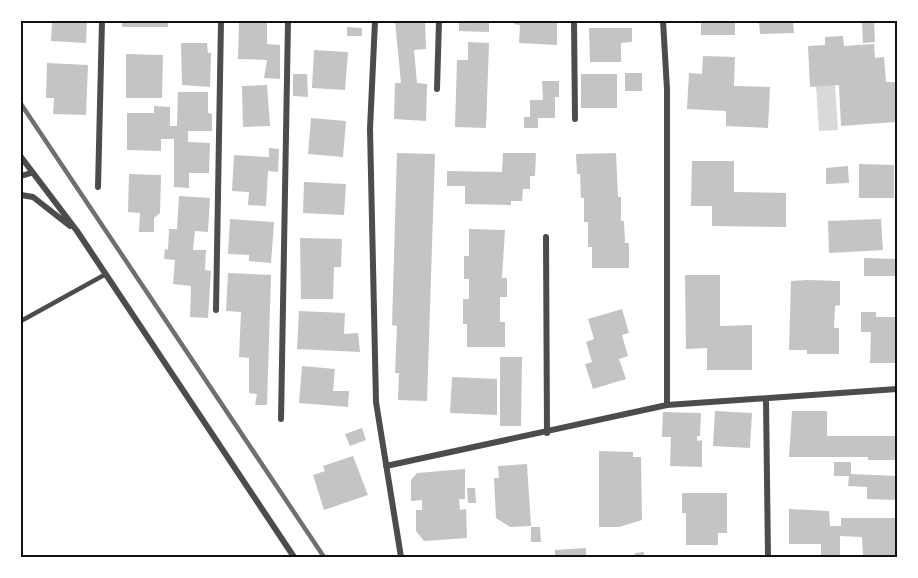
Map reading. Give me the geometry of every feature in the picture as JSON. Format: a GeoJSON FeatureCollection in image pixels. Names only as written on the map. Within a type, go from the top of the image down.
{"type":"FeatureCollection","features":[{"type":"Feature","properties":{"kind":"street"},"geometry":{"type":"LineString","coordinates":[[98,187],[102,21]]}},
{"type":"Feature","properties":{"kind":"street"},"geometry":{"type":"LineString","coordinates":[[216,310],[221,21]]}},
{"type":"Feature","properties":{"kind":"street"},"geometry":{"type":"LineString","coordinates":[[280,419],[288,21]]}},
{"type":"Feature","properties":{"kind":"street"},"geometry":{"type":"LineString","coordinates":[[375,21],[370,129],[376,402],[401,557]]}},
{"type":"Feature","properties":{"kind":"street"},"geometry":{"type":"LineString","coordinates":[[437,89],[439,21]]}},
{"type":"Feature","properties":{"kind":"street"},"geometry":{"type":"LineString","coordinates":[[574,21],[575,119]]}},
{"type":"Feature","properties":{"kind":"street"},"geometry":{"type":"LineString","coordinates":[[663,21],[666,89],[667,405]]}},
{"type":"Feature","properties":{"kind":"street"},"geometry":{"type":"LineString","coordinates":[[21,157],[77,231],[294,557]]}},
{"type":"Feature","properties":{"kind":"street"},"geometry":{"type":"LineString","coordinates":[[21,176],[31,173]]}},
{"type":"Feature","properties":{"kind":"street"},"geometry":{"type":"LineString","coordinates":[[33,197],[41,185]]}},
{"type":"Feature","properties":{"kind":"street"},"geometry":{"type":"LineString","coordinates":[[21,195],[33,197],[77,231]]}},
{"type":"Feature","properties":{"kind":"street"},"geometry":{"type":"LineString","coordinates":[[546,237],[547,433]]}},
{"type":"Feature","properties":{"kind":"street"},"geometry":{"type":"LineString","coordinates":[[386,466],[547,433],[667,405],[766,400],[897,389]]}},
{"type":"Feature","properties":{"kind":"street"},"geometry":{"type":"LineString","coordinates":[[766,400],[768,557]]}},
{"type":"Feature","properties":{"kind":"lane"},"geometry":{"type":"LineString","coordinates":[[21,321],[106,274]]}},
{"type":"Feature","properties":{"kind":"shaded area"},"geometry":{"type":"Polygon","coordinates":[[[835,85],[838,130],[819,131],[816,86],[835,85]]]}},
{"type":"Feature","properties":{"kind":"building"},"geometry":{"type":"Polygon","coordinates":[[[52,21],[87,21],[86,43],[51,41],[52,21]]]}},
{"type":"Feature","properties":{"kind":"building"},"geometry":{"type":"Polygon","coordinates":[[[122,21],[168,21],[168,27],[122,27],[122,21]]]}},
{"type":"Feature","properties":{"kind":"building"},"geometry":{"type":"Polygon","coordinates":[[[395,21],[425,21],[426,49],[414,50],[417,83],[427,84],[426,121],[394,119],[395,83],[401,83],[395,21]]]}},
{"type":"Feature","properties":{"kind":"building"},"geometry":{"type":"Polygon","coordinates":[[[459,21],[489,21],[489,32],[459,31],[459,21]]]}},
{"type":"Feature","properties":{"kind":"building"},"geometry":{"type":"Polygon","coordinates":[[[514,21],[557,21],[557,45],[519,43],[520,25],[514,24],[514,21]]]}},
{"type":"Feature","properties":{"kind":"building"},"geometry":{"type":"Polygon","coordinates":[[[701,21],[735,21],[735,35],[701,35],[701,21]]]}},
{"type":"Feature","properties":{"kind":"building"},"geometry":{"type":"Polygon","coordinates":[[[759,21],[793,21],[794,33],[760,34],[759,21]]]}},
{"type":"Feature","properties":{"kind":"building"},"geometry":{"type":"Polygon","coordinates":[[[862,21],[874,21],[875,42],[863,43],[862,21]]]}},
{"type":"Feature","properties":{"kind":"building"},"geometry":{"type":"Polygon","coordinates":[[[239,23],[267,23],[267,44],[280,45],[280,79],[264,78],[267,60],[238,59],[239,23]]]}},
{"type":"Feature","properties":{"kind":"building"},"geometry":{"type":"Polygon","coordinates":[[[347,27],[362,28],[362,36],[347,36],[347,27]]]}},
{"type":"Feature","properties":{"kind":"building"},"geometry":{"type":"Polygon","coordinates":[[[589,28],[632,28],[632,42],[621,43],[621,62],[590,62],[589,28]]]}},
{"type":"Feature","properties":{"kind":"building"},"geometry":{"type":"Polygon","coordinates":[[[843,36],[844,46],[874,44],[875,58],[884,57],[886,82],[895,82],[897,122],[841,126],[839,85],[810,87],[808,46],[825,45],[825,37],[843,36]]]}},
{"type":"Feature","properties":{"kind":"building"},"geometry":{"type":"Polygon","coordinates":[[[468,42],[489,43],[486,128],[455,127],[457,60],[468,60],[468,42]]]}},
{"type":"Feature","properties":{"kind":"building"},"geometry":{"type":"Polygon","coordinates":[[[181,43],[207,43],[208,53],[211,53],[210,87],[182,85],[181,43]]]}},
{"type":"Feature","properties":{"kind":"building"},"geometry":{"type":"Polygon","coordinates":[[[314,50],[348,52],[345,90],[312,88],[314,50]]]}},
{"type":"Feature","properties":{"kind":"building"},"geometry":{"type":"Polygon","coordinates":[[[126,54],[163,55],[162,98],[126,98],[126,54]]]}},
{"type":"Feature","properties":{"kind":"building"},"geometry":{"type":"Polygon","coordinates":[[[703,56],[735,57],[734,86],[770,87],[768,128],[726,126],[726,111],[687,109],[689,73],[702,74],[703,56]]]}},
{"type":"Feature","properties":{"kind":"building"},"geometry":{"type":"Polygon","coordinates":[[[47,63],[88,65],[86,115],[53,114],[54,98],[46,98],[47,63]]]}},
{"type":"Feature","properties":{"kind":"building"},"geometry":{"type":"Polygon","coordinates":[[[625,73],[642,73],[642,91],[625,91],[625,73]]]}},
{"type":"Feature","properties":{"kind":"building"},"geometry":{"type":"Polygon","coordinates":[[[293,74],[307,74],[308,97],[293,96],[293,74]]]}},
{"type":"Feature","properties":{"kind":"building"},"geometry":{"type":"Polygon","coordinates":[[[581,74],[617,74],[617,108],[581,108],[581,74]]]}},
{"type":"Feature","properties":{"kind":"building"},"geometry":{"type":"Polygon","coordinates":[[[542,81],[559,81],[559,97],[555,97],[555,118],[538,118],[538,128],[524,128],[524,117],[530,117],[530,100],[543,100],[542,81]]]}},
{"type":"Feature","properties":{"kind":"building"},"geometry":{"type":"Polygon","coordinates":[[[267,85],[270,126],[243,127],[242,86],[267,85]]]}},
{"type":"Feature","properties":{"kind":"building"},"geometry":{"type":"Polygon","coordinates":[[[178,92],[208,92],[208,113],[212,114],[212,131],[188,131],[188,142],[210,143],[209,173],[189,173],[189,188],[174,187],[174,139],[161,139],[161,151],[127,150],[127,113],[154,113],[154,106],[170,107],[170,126],[177,126],[178,92]]]}},
{"type":"Feature","properties":{"kind":"building"},"geometry":{"type":"Polygon","coordinates":[[[311,118],[346,121],[343,157],[308,154],[311,118]]]}},
{"type":"Feature","properties":{"kind":"building"},"geometry":{"type":"Polygon","coordinates":[[[269,148],[279,149],[278,172],[268,171],[266,206],[248,205],[249,192],[232,191],[234,155],[269,157],[269,148]]]}},
{"type":"Feature","properties":{"kind":"building"},"geometry":{"type":"Polygon","coordinates":[[[397,153],[435,154],[427,401],[398,400],[399,373],[395,373],[397,326],[392,325],[397,153]]]}},
{"type":"Feature","properties":{"kind":"building"},"geometry":{"type":"Polygon","coordinates":[[[503,153],[536,153],[535,176],[530,176],[530,189],[523,189],[522,201],[511,201],[511,205],[465,204],[465,186],[447,186],[447,171],[502,172],[503,153]]]}},
{"type":"Feature","properties":{"kind":"building"},"geometry":{"type":"Polygon","coordinates":[[[616,153],[618,197],[621,197],[621,221],[624,221],[625,243],[629,243],[629,268],[592,268],[592,247],[588,247],[588,222],[584,222],[584,198],[581,198],[576,154],[616,153]]]}},
{"type":"Feature","properties":{"kind":"building"},"geometry":{"type":"Polygon","coordinates":[[[692,161],[734,161],[734,192],[786,193],[786,227],[712,226],[712,206],[691,206],[692,161]]]}},
{"type":"Feature","properties":{"kind":"building"},"geometry":{"type":"Polygon","coordinates":[[[859,164],[894,165],[894,198],[859,198],[859,164]]]}},
{"type":"Feature","properties":{"kind":"building"},"geometry":{"type":"Polygon","coordinates":[[[848,166],[849,183],[826,184],[826,168],[848,166]]]}},
{"type":"Feature","properties":{"kind":"building"},"geometry":{"type":"Polygon","coordinates":[[[129,174],[161,175],[160,213],[154,218],[154,232],[139,232],[140,213],[128,212],[129,174]]]}},
{"type":"Feature","properties":{"kind":"building"},"geometry":{"type":"Polygon","coordinates":[[[304,182],[346,184],[344,215],[303,213],[304,182]]]}},
{"type":"Feature","properties":{"kind":"building"},"geometry":{"type":"Polygon","coordinates":[[[179,196],[210,198],[208,232],[195,231],[193,250],[206,250],[205,270],[211,271],[208,318],[190,317],[191,286],[173,284],[175,260],[164,259],[165,249],[168,250],[169,229],[177,229],[179,196]]]}},
{"type":"Feature","properties":{"kind":"building"},"geometry":{"type":"Polygon","coordinates":[[[230,219],[274,222],[271,263],[249,261],[249,255],[228,254],[230,219]]]}},
{"type":"Feature","properties":{"kind":"building"},"geometry":{"type":"Polygon","coordinates":[[[881,219],[883,250],[829,253],[828,221],[881,219]]]}},
{"type":"Feature","properties":{"kind":"building"},"geometry":{"type":"Polygon","coordinates":[[[469,229],[505,230],[502,278],[507,278],[507,297],[500,297],[500,322],[505,322],[505,347],[467,347],[467,324],[463,324],[463,299],[469,299],[469,279],[464,279],[464,256],[469,256],[469,229]]]}},
{"type":"Feature","properties":{"kind":"building"},"geometry":{"type":"Polygon","coordinates":[[[300,238],[342,239],[341,267],[334,267],[333,299],[301,299],[300,238]]]}},
{"type":"Feature","properties":{"kind":"building"},"geometry":{"type":"Polygon","coordinates":[[[864,258],[897,259],[897,276],[864,276],[864,258]]]}},
{"type":"Feature","properties":{"kind":"building"},"geometry":{"type":"Polygon","coordinates":[[[228,273],[271,275],[267,405],[255,405],[257,394],[249,393],[249,358],[239,357],[241,312],[226,311],[228,273]]]}},
{"type":"Feature","properties":{"kind":"building"},"geometry":{"type":"Polygon","coordinates":[[[685,275],[720,275],[720,326],[752,325],[752,370],[707,370],[707,348],[686,349],[685,275]]]}},
{"type":"Feature","properties":{"kind":"building"},"geometry":{"type":"Polygon","coordinates":[[[791,281],[840,281],[840,305],[835,306],[834,328],[839,328],[839,354],[807,354],[807,350],[789,350],[791,281]]]}},
{"type":"Feature","properties":{"kind":"building"},"geometry":{"type":"Polygon","coordinates":[[[622,309],[629,333],[622,335],[628,356],[619,359],[626,379],[593,389],[585,364],[592,362],[586,342],[594,339],[588,319],[622,309]]]}},
{"type":"Feature","properties":{"kind":"building"},"geometry":{"type":"Polygon","coordinates":[[[299,311],[345,313],[344,334],[358,333],[360,352],[297,349],[299,311]]]}},
{"type":"Feature","properties":{"kind":"building"},"geometry":{"type":"Polygon","coordinates":[[[861,312],[876,312],[876,317],[897,317],[897,363],[870,363],[871,332],[861,332],[861,312]]]}},
{"type":"Feature","properties":{"kind":"building"},"geometry":{"type":"Polygon","coordinates":[[[500,357],[522,357],[521,426],[500,426],[500,357]]]}},
{"type":"Feature","properties":{"kind":"building"},"geometry":{"type":"Polygon","coordinates":[[[302,366],[335,369],[333,391],[349,391],[348,407],[299,403],[302,366]]]}},
{"type":"Feature","properties":{"kind":"building"},"geometry":{"type":"Polygon","coordinates":[[[452,377],[497,379],[497,415],[450,413],[452,377]]]}},
{"type":"Feature","properties":{"kind":"building"},"geometry":{"type":"Polygon","coordinates":[[[715,411],[752,413],[750,448],[713,446],[715,411]]]}},
{"type":"Feature","properties":{"kind":"building"},"geometry":{"type":"Polygon","coordinates":[[[792,411],[827,411],[827,436],[897,436],[897,460],[868,460],[868,457],[789,457],[792,411]]]}},
{"type":"Feature","properties":{"kind":"building"},"geometry":{"type":"Polygon","coordinates":[[[663,412],[701,413],[700,436],[697,436],[697,441],[702,440],[702,467],[670,466],[671,437],[662,437],[663,412]]]}},
{"type":"Feature","properties":{"kind":"building"},"geometry":{"type":"Polygon","coordinates":[[[362,428],[366,440],[350,446],[345,434],[362,428]]]}},
{"type":"Feature","properties":{"kind":"building"},"geometry":{"type":"Polygon","coordinates":[[[599,451],[633,452],[633,457],[641,457],[642,520],[619,527],[599,527],[599,451]]]}},
{"type":"Feature","properties":{"kind":"building"},"geometry":{"type":"Polygon","coordinates":[[[353,456],[368,495],[324,510],[313,475],[325,471],[323,466],[353,456]]]}},
{"type":"Feature","properties":{"kind":"building"},"geometry":{"type":"Polygon","coordinates":[[[834,462],[851,462],[851,474],[897,476],[897,500],[867,499],[867,487],[848,486],[849,476],[834,476],[834,462]]]}},
{"type":"Feature","properties":{"kind":"building"},"geometry":{"type":"Polygon","coordinates":[[[527,464],[531,526],[510,527],[496,518],[494,478],[499,478],[498,466],[527,464]]]}},
{"type":"Feature","properties":{"kind":"building"},"geometry":{"type":"Polygon","coordinates":[[[465,469],[465,499],[459,499],[460,510],[466,509],[467,538],[424,541],[416,531],[416,510],[422,510],[422,500],[411,501],[411,480],[417,473],[465,469]]]}},
{"type":"Feature","properties":{"kind":"building"},"geometry":{"type":"Polygon","coordinates":[[[467,488],[475,488],[476,503],[468,503],[467,488]]]}},
{"type":"Feature","properties":{"kind":"building"},"geometry":{"type":"Polygon","coordinates":[[[682,493],[727,493],[727,533],[718,533],[718,545],[686,545],[686,513],[682,513],[682,493]]]}},
{"type":"Feature","properties":{"kind":"building"},"geometry":{"type":"Polygon","coordinates":[[[789,509],[829,511],[830,526],[841,526],[841,518],[897,518],[897,557],[863,557],[862,537],[840,536],[840,557],[821,557],[821,544],[789,544],[789,509]]]}},
{"type":"Feature","properties":{"kind":"building"},"geometry":{"type":"Polygon","coordinates":[[[531,527],[540,527],[541,542],[531,542],[531,527]]]}},
{"type":"Feature","properties":{"kind":"building"},"geometry":{"type":"Polygon","coordinates":[[[586,548],[586,557],[555,557],[555,550],[586,548]]]}},
{"type":"Feature","properties":{"kind":"building"},"geometry":{"type":"Polygon","coordinates":[[[644,552],[644,557],[634,557],[635,553],[644,552]]]}},
{"type":"Feature","properties":{"kind":"railway"},"geometry":{"type":"LineString","coordinates":[[21,104],[324,557]]}}]}
